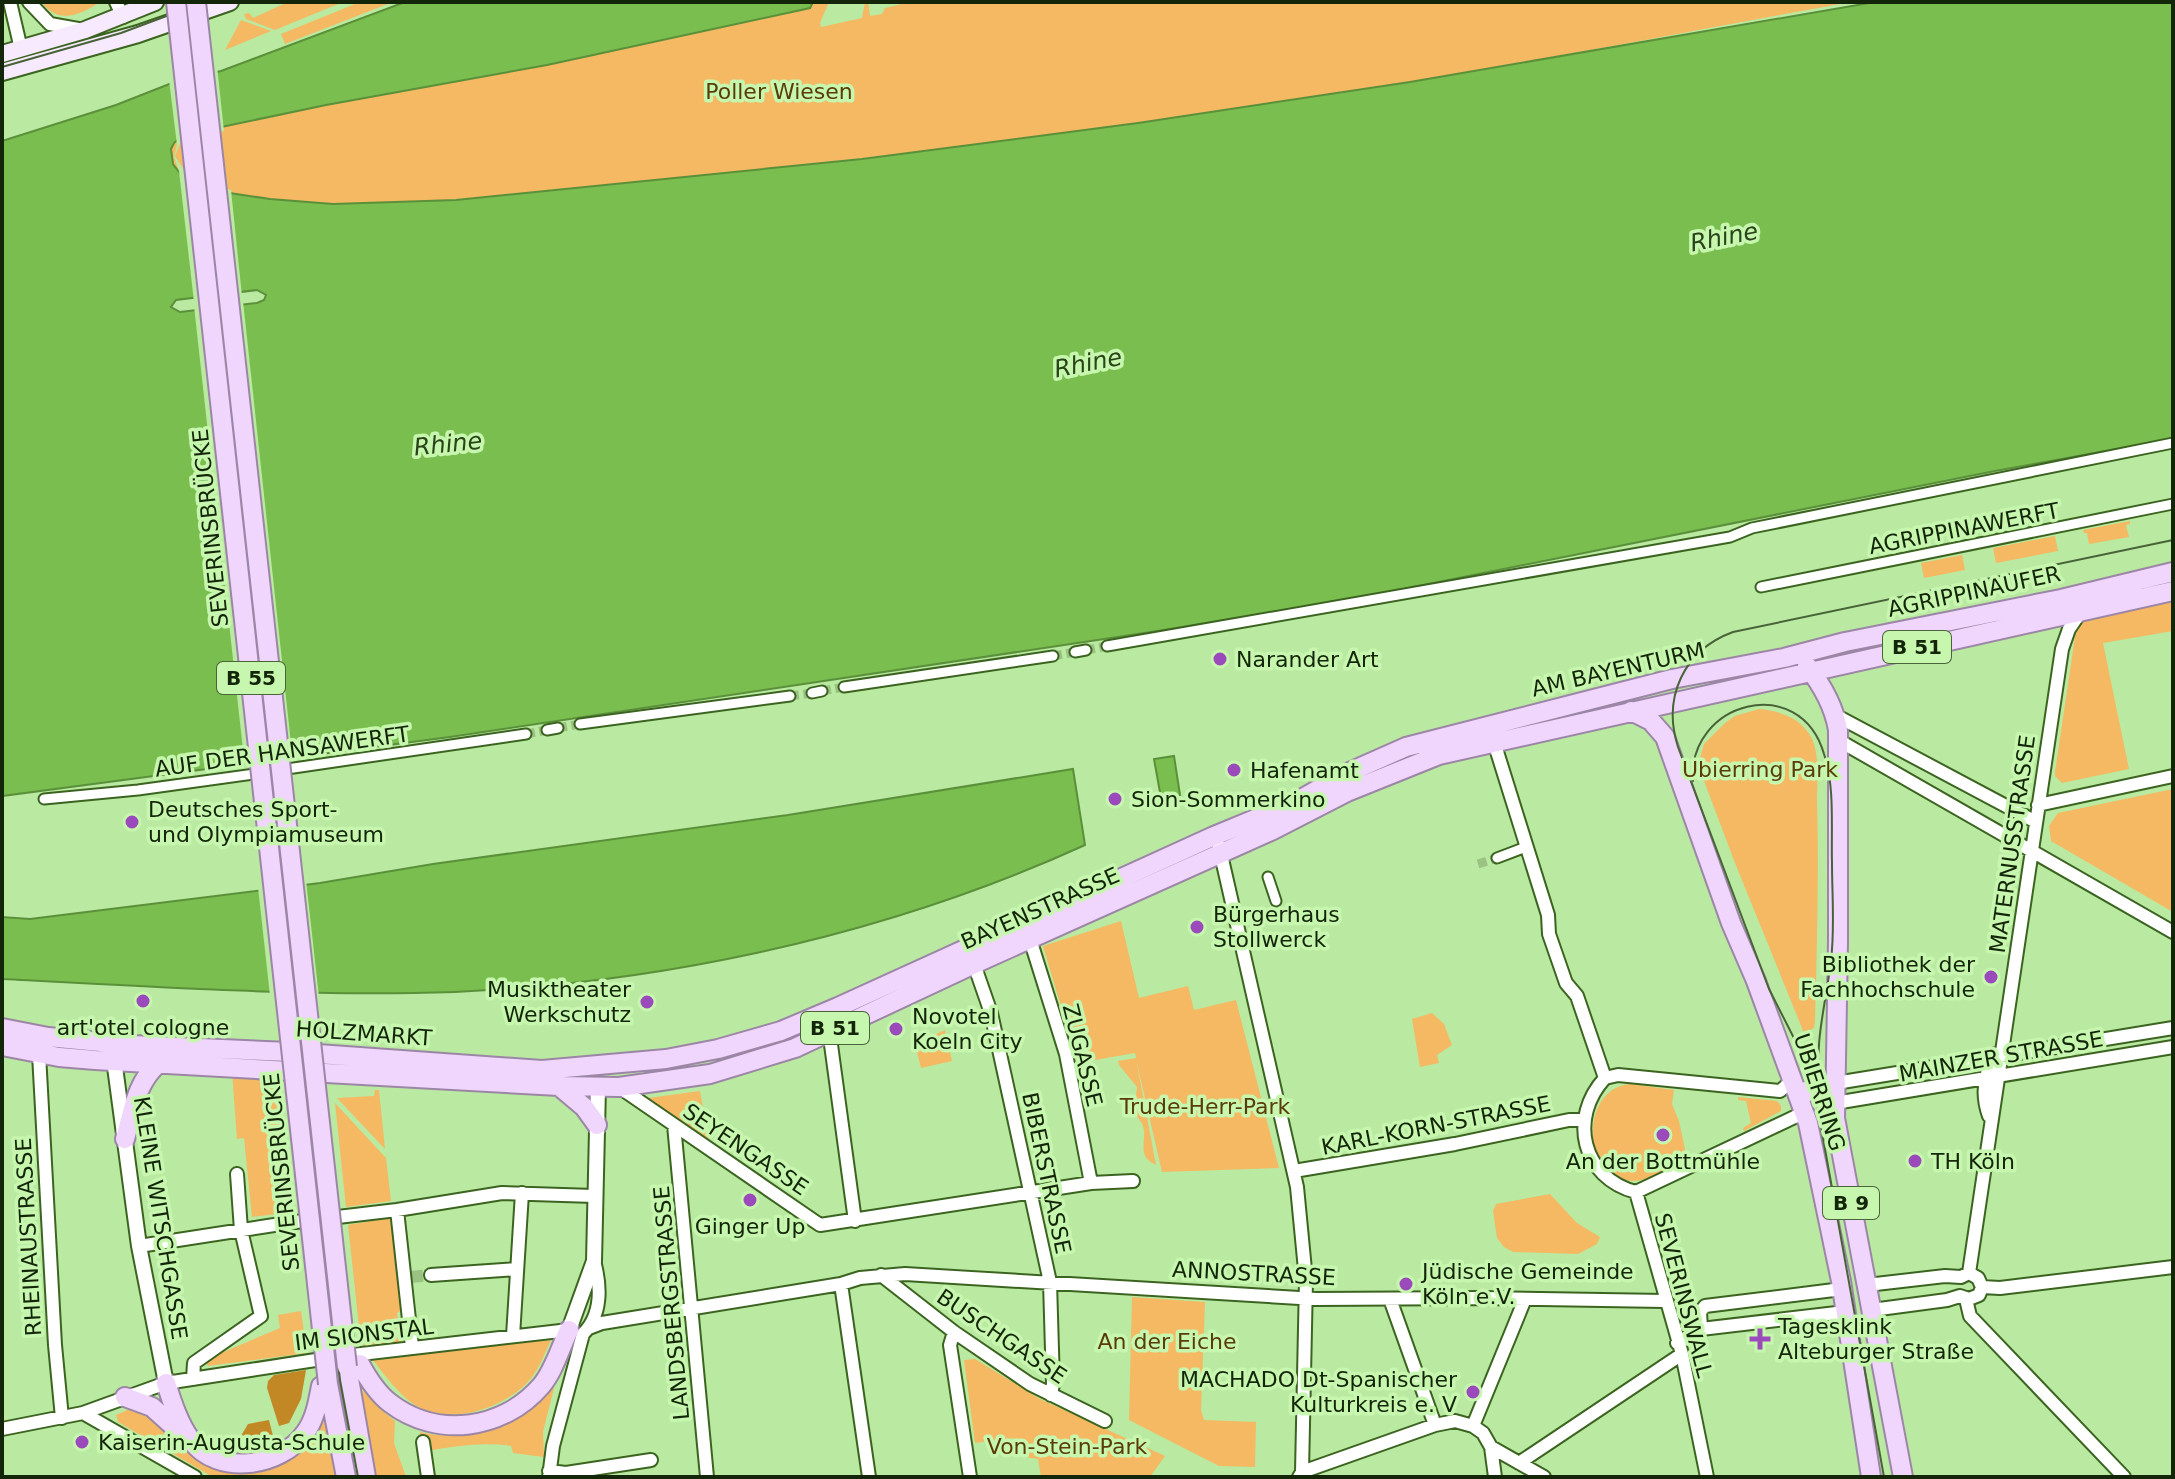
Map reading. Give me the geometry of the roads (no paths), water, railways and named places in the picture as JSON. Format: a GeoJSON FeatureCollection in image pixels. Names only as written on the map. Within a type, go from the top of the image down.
{"type":"FeatureCollection","features":[{"type":"Feature","properties":{"kind":"main road"},"geometry":{"type":"LineString","coordinates":[[2,54],[85,30],[120,9],[155,2]]}},
{"type":"Feature","properties":{"kind":"main road","name":"SEVERINSBRÜCKE"},"geometry":{"type":"LineString","coordinates":[[176,2],[272,860],[324,1355],[324,1385]]}},
{"type":"Feature","properties":{"kind":"main road","name":"SEVERINSBRÜCKE"},"geometry":{"type":"LineString","coordinates":[[196,2],[317,1110],[347,1367],[366,1477]]}},
{"type":"Feature","properties":{"kind":"main road"},"geometry":{"type":"LineString","coordinates":[[2,72],[138,34],[230,2]]}},
{"type":"Feature","properties":{"kind":"main road"},"geometry":{"type":"LineString","coordinates":[[21,49],[43,62]]}},
{"type":"Feature","properties":{"kind":"main road","name":"AGRIPPINAUFER"},"geometry":{"type":"LineString","coordinates":[[1784,658],[1845,642],[2061,599],[2173,572]]}},
{"type":"Feature","properties":{"kind":"main road"},"geometry":{"type":"LineString","coordinates":[[2125,601],[2120,592],[2128,582]]}},
{"type":"Feature","properties":{"kind":"main road","name":"AGRIPPINAUFER"},"geometry":{"type":"LineString","coordinates":[[1812,673],[2173,591]]}},
{"type":"Feature","properties":{"kind":"main road"},"geometry":{"type":"LineString","coordinates":[[1784,658],[1798,661],[1812,673]]}},
{"type":"Feature","properties":{"kind":"main road","name":"AM BAYENTURM"},"geometry":{"type":"LineString","coordinates":[[1464,732],[1672,679],[1784,658]]}},
{"type":"Feature","properties":{"kind":"main road","name":"B 9"},"geometry":{"type":"LineString","coordinates":[[1835,715],[1838,672],[1844,664]]}},
{"type":"Feature","properties":{"kind":"main road"},"geometry":{"type":"LineString","coordinates":[[1665,737],[1671,715],[1691,687],[1729,668]]}},
{"type":"Feature","properties":{"kind":"main road","name":"AM BAYENTURM"},"geometry":{"type":"LineString","coordinates":[[1494,742],[1812,673]]}},
{"type":"Feature","properties":{"kind":"main road","name":"B 9"},"geometry":{"type":"LineString","coordinates":[[1812,673],[1835,715]]}},
{"type":"Feature","properties":{"kind":"main road"},"geometry":{"type":"LineString","coordinates":[[1628,690],[1636,696],[1631,711],[1651,721],[1665,737]]}},
{"type":"Feature","properties":{"kind":"main road"},"geometry":{"type":"LineString","coordinates":[[1532,713],[1540,720],[1537,732]]}},
{"type":"Feature","properties":{"kind":"main road","name":"UBIERRING"},"geometry":{"type":"LineString","coordinates":[[1835,715],[1838,740],[1836,1126],[1903,1477]]}},
{"type":"Feature","properties":{"kind":"main road","name":"BAYENSTRASSE"},"geometry":{"type":"LineString","coordinates":[[598,1087],[619,1087],[721,1072],[807,1042],[1030,939],[1218,844],[1345,774],[1395,752],[1464,732]]}},
{"type":"Feature","properties":{"kind":"main road","name":"UBIERRING"},"geometry":{"type":"LineString","coordinates":[[1665,737],[1731,923],[1803,1106],[1816,1153],[1842,1289],[1871,1477]]}},
{"type":"Feature","properties":{"kind":"main road","name":"BAYENSTRASSE"},"geometry":{"type":"LineString","coordinates":[[611,1065],[718,1049],[781,1031],[1218,844],[1273,830],[1347,792],[1414,763],[1494,742]]}},
{"type":"Feature","properties":{"kind":"main road"},"geometry":{"type":"LineString","coordinates":[[807,1020],[804,1029],[807,1042]]}},
{"type":"Feature","properties":{"kind":"main road","name":"HOLZMARKT"},"geometry":{"type":"LineString","coordinates":[[2,1028],[159,1063],[598,1087]]}},
{"type":"Feature","properties":{"kind":"main road","name":"HOLZMARKT"},"geometry":{"type":"LineString","coordinates":[[2,1046],[39,1054],[290,1052],[542,1070],[611,1065]]}},
{"type":"Feature","properties":{"kind":"main road"},"geometry":{"type":"LineString","coordinates":[[125,1139],[139,1088],[146,1074],[159,1063]]}},
{"type":"Feature","properties":{"kind":"main road"},"geometry":{"type":"LineString","coordinates":[[598,1087],[611,1065]]}},
{"type":"Feature","properties":{"kind":"main road"},"geometry":{"type":"LineString","coordinates":[[1803,1106],[1806,1091],[1836,1083]]}},
{"type":"Feature","properties":{"kind":"main road"},"geometry":{"type":"LineString","coordinates":[[559,1086],[584,1107],[597,1125]]}},
{"type":"Feature","properties":{"kind":"main road"},"geometry":{"type":"LineString","coordinates":[[342,1307],[355,1355],[387,1401],[420,1419],[447,1425],[486,1423],[513,1410],[541,1386],[569,1330]]}},
{"type":"Feature","properties":{"kind":"main road"},"geometry":{"type":"LineString","coordinates":[[166,1383],[176,1413],[191,1441]]}},
{"type":"Feature","properties":{"kind":"main road"},"geometry":{"type":"LineString","coordinates":[[125,1397],[152,1407],[209,1455],[229,1463],[253,1463],[295,1444],[308,1430],[324,1385]]}},
{"type":"Feature","properties":{"kind":"main road"},"geometry":{"type":"LineString","coordinates":[[324,1385],[346,1477]]}},
{"type":"Feature","properties":{"kind":"street"},"geometry":{"type":"LineString","coordinates":[[10,2],[21,49]]}},
{"type":"Feature","properties":{"kind":"street"},"geometry":{"type":"LineString","coordinates":[[29,2],[50,24],[85,30]]}},
{"type":"Feature","properties":{"kind":"street"},"geometry":{"type":"LineString","coordinates":[[1107,646],[1485,585],[1667,546],[1730,537],[1752,528],[2173,443]]}},
{"type":"Feature","properties":{"kind":"street","name":"AGRIPPINAWERFT"},"geometry":{"type":"LineString","coordinates":[[1761,587],[2173,504]]}},
{"type":"Feature","properties":{"kind":"street","name":"MATERNUSSTRASSE"},"geometry":{"type":"LineString","coordinates":[[1965,1275],[1990,1119],[1985,1105],[1999,1052],[2062,649],[2069,629],[2082,610]]}},
{"type":"Feature","properties":{"kind":"street"},"geometry":{"type":"LineString","coordinates":[[2039,620],[2055,631],[2062,649]]}},
{"type":"Feature","properties":{"kind":"street"},"geometry":{"type":"LineString","coordinates":[[844,687],[1053,656]]}},
{"type":"Feature","properties":{"kind":"street"},"geometry":{"type":"LineString","coordinates":[[580,724],[790,696]]}},
{"type":"Feature","properties":{"kind":"street"},"geometry":{"type":"LineString","coordinates":[[1835,715],[2036,822]]}},
{"type":"Feature","properties":{"kind":"street"},"geometry":{"type":"LineString","coordinates":[[547,730],[558,728]]}},
{"type":"Feature","properties":{"kind":"street","name":"AUF DER HANSAWERFT"},"geometry":{"type":"LineString","coordinates":[[44,799],[138,790],[526,734]]}},
{"type":"Feature","properties":{"kind":"street"},"geometry":{"type":"LineString","coordinates":[[1838,740],[2173,932]]}},
{"type":"Feature","properties":{"kind":"street"},"geometry":{"type":"LineString","coordinates":[[1494,742],[1548,915],[1549,934],[1566,983],[1577,996],[1605,1078]]}},
{"type":"Feature","properties":{"kind":"street"},"geometry":{"type":"LineString","coordinates":[[2038,805],[2173,776]]}},
{"type":"Feature","properties":{"kind":"street"},"geometry":{"type":"LineString","coordinates":[[1218,844],[1294,1171],[1302,1231],[1306,1297],[1300,1474],[1435,1425],[1455,1421],[1473,1426],[1483,1433],[1491,1447],[1495,1477]]}},
{"type":"Feature","properties":{"kind":"street"},"geometry":{"type":"LineString","coordinates":[[1497,858],[1526,847]]}},
{"type":"Feature","properties":{"kind":"street"},"geometry":{"type":"LineString","coordinates":[[1268,877],[1276,901]]}},
{"type":"Feature","properties":{"kind":"street","name":"ZUGASSE"},"geometry":{"type":"LineString","coordinates":[[1030,939],[1066,1054],[1091,1183]]}},
{"type":"Feature","properties":{"kind":"street","name":"BIBERSTRASSE"},"geometry":{"type":"LineString","coordinates":[[974,964],[991,1013],[1050,1282],[1051,1395]]}},
{"type":"Feature","properties":{"kind":"street","name":"MAINZER STRASSE"},"geometry":{"type":"LineString","coordinates":[[1836,1083],[1999,1052],[2173,1028]]}},
{"type":"Feature","properties":{"kind":"street"},"geometry":{"type":"LineString","coordinates":[[829,1030],[855,1221]]}},
{"type":"Feature","properties":{"kind":"street","name":"MAINZER STRASSE"},"geometry":{"type":"LineString","coordinates":[[1835,1103],[2173,1047]]}},
{"type":"Feature","properties":{"kind":"street","name":"KLEINE WITSCHGASSE"},"geometry":{"type":"LineString","coordinates":[[114,1052],[139,1246],[166,1383]]}},
{"type":"Feature","properties":{"kind":"street","name":"RHEINAUSTRASSE"},"geometry":{"type":"LineString","coordinates":[[39,1054],[62,1418]]}},
{"type":"Feature","properties":{"kind":"street"},"geometry":{"type":"LineString","coordinates":[[1585,1120],[1590,1097],[1605,1078],[1618,1075],[1780,1091],[1793,1080]]}},
{"type":"Feature","properties":{"kind":"street"},"geometry":{"type":"LineString","coordinates":[[589,1328],[599,1302],[594,1261],[598,1087]]}},
{"type":"Feature","properties":{"kind":"street","name":"SEYENGASSE"},"geometry":{"type":"LineString","coordinates":[[619,1087],[820,1225],[1091,1183],[1133,1181]]}},
{"type":"Feature","properties":{"kind":"street"},"geometry":{"type":"LineString","coordinates":[[1636,1192],[1803,1106]]}},
{"type":"Feature","properties":{"kind":"street","name":"KARL-KORN-STRASSE"},"geometry":{"type":"LineString","coordinates":[[1294,1171],[1444,1146],[1569,1120],[1585,1120]]}},
{"type":"Feature","properties":{"kind":"street","name":"SEVERINSWALL"},"geometry":{"type":"LineString","coordinates":[[1585,1120],[1588,1150],[1593,1161],[1608,1180],[1636,1192],[1680,1348],[1707,1477]]}},
{"type":"Feature","properties":{"kind":"street","name":"LANDSBERGSTRASSE"},"geometry":{"type":"LineString","coordinates":[[674,1125],[707,1477]]}},
{"type":"Feature","properties":{"kind":"street"},"geometry":{"type":"LineString","coordinates":[[193,1379],[194,1363],[261,1316],[241,1230],[237,1174]]}},
{"type":"Feature","properties":{"kind":"street"},"geometry":{"type":"LineString","coordinates":[[139,1246],[502,1193],[594,1196]]}},
{"type":"Feature","properties":{"kind":"street"},"geometry":{"type":"LineString","coordinates":[[513,1336],[522,1193]]}},
{"type":"Feature","properties":{"kind":"street"},"geometry":{"type":"LineString","coordinates":[[397,1210],[408,1277],[412,1347]]}},
{"type":"Feature","properties":{"kind":"street"},"geometry":{"type":"LineString","coordinates":[[569,1330],[594,1261]]}},
{"type":"Feature","properties":{"kind":"street"},"geometry":{"type":"LineString","coordinates":[[1982,1287],[2000,1288],[2173,1267]]}},
{"type":"Feature","properties":{"kind":"street"},"geometry":{"type":"LineString","coordinates":[[431,1275],[517,1269]]}},
{"type":"Feature","properties":{"kind":"street","name":"ANNOSTRASSE"},"geometry":{"type":"LineString","coordinates":[[841,1284],[881,1275],[915,1274],[1306,1297],[1665,1301]]}},
{"type":"Feature","properties":{"kind":"street","name":"BUSCHGASSE"},"geometry":{"type":"LineString","coordinates":[[881,1275],[954,1332],[1030,1384],[1105,1421]]}},
{"type":"Feature","properties":{"kind":"street"},"geometry":{"type":"LineString","coordinates":[[1965,1275],[1956,1287],[1970,1316],[2124,1477]]}},
{"type":"Feature","properties":{"kind":"street"},"geometry":{"type":"LineString","coordinates":[[1867,1285],[1965,1275],[1978,1278],[1982,1287]]}},
{"type":"Feature","properties":{"kind":"street"},"geometry":{"type":"LineString","coordinates":[[651,1460],[549,1474],[553,1446],[583,1334],[589,1328],[691,1307],[841,1284],[869,1477]]}},
{"type":"Feature","properties":{"kind":"street"},"geometry":{"type":"LineString","coordinates":[[1872,1310],[1975,1298],[1982,1287]]}},
{"type":"Feature","properties":{"kind":"street"},"geometry":{"type":"LineString","coordinates":[[1701,1329],[1700,1312],[1705,1306],[1842,1289]]}},
{"type":"Feature","properties":{"kind":"street"},"geometry":{"type":"LineString","coordinates":[[1390,1299],[1435,1425]]}},
{"type":"Feature","properties":{"kind":"street"},"geometry":{"type":"LineString","coordinates":[[1473,1426],[1525,1299]]}},
{"type":"Feature","properties":{"kind":"street"},"geometry":{"type":"LineString","coordinates":[[1519,1463],[1680,1348],[1701,1329],[1845,1312]]}},
{"type":"Feature","properties":{"kind":"street","name":"IM SIONSTAL"},"geometry":{"type":"LineString","coordinates":[[2,1429],[83,1413],[166,1383],[412,1347],[569,1330]]}},
{"type":"Feature","properties":{"kind":"street"},"geometry":{"type":"LineString","coordinates":[[954,1332],[950,1345],[970,1477]]}},
{"type":"Feature","properties":{"kind":"street"},"geometry":{"type":"LineString","coordinates":[[83,1413],[195,1477]]}},
{"type":"Feature","properties":{"kind":"street"},"geometry":{"type":"LineString","coordinates":[[423,1442],[428,1477]]}},
{"type":"Feature","properties":{"kind":"street"},"geometry":{"type":"LineString","coordinates":[[1491,1447],[1544,1477]]}},
{"type":"Feature","properties":{"kind":"water","name":"Rhine"},"geometry":{"type":"Polygon","coordinates":[[[405,2],[813,2],[810,8],[547,65],[326,105],[183,135],[171,149],[173,164],[183,177],[223,192],[333,204],[456,200],[862,159],[1138,123],[1410,82],[1875,2],[2173,2],[2173,439],[1995,471],[1358,598],[1164,630],[450,737],[2,796],[2,141],[116,105],[177,81],[221,71],[405,2]],[[257,290],[176,300],[171,307],[180,312],[257,303],[264,300],[266,295],[257,290]]]}},
{"type":"Feature","properties":{"kind":"water"},"geometry":{"type":"Polygon","coordinates":[[[1174,756],[1180,795],[1161,798],[1154,759],[1174,756]]]}},
{"type":"Feature","properties":{"kind":"water"},"geometry":{"type":"Polygon","coordinates":[[[1073,769],[1085,845],[925,907],[757,953],[586,981],[414,993],[259,991],[2,979],[2,917],[30,919],[320,883],[433,864],[788,815],[1073,769]]]}},
{"type":"Feature","properties":{"kind":"tunnel"},"geometry":{"type":"LineString","coordinates":[[1086,650],[1107,646]]}},
{"type":"Feature","properties":{"kind":"tunnel"},"geometry":{"type":"LineString","coordinates":[[1053,656],[1075,652]]}},
{"type":"Feature","properties":{"kind":"tunnel"},"geometry":{"type":"LineString","coordinates":[[822,691],[844,687]]}},
{"type":"Feature","properties":{"kind":"tunnel"},"geometry":{"type":"LineString","coordinates":[[790,696],[812,693]]}},
{"type":"Feature","properties":{"kind":"tunnel"},"geometry":{"type":"LineString","coordinates":[[558,728],[580,724]]}},
{"type":"Feature","properties":{"kind":"tunnel"},"geometry":{"type":"LineString","coordinates":[[526,734],[547,730]]}},
{"type":"Feature","properties":{"kind":"tunnel"},"geometry":{"type":"LineString","coordinates":[[1478,864],[1497,858]]}},
{"type":"Feature","properties":{"kind":"tunnel"},"geometry":{"type":"LineString","coordinates":[[411,1277],[431,1275]]}},
{"type":"Feature","properties":{"kind":"tram line"},"geometry":{"type":"LineString","coordinates":[[187,2],[340,1380],[358,1477]]}},
{"type":"Feature","properties":{"kind":"tram line"},"geometry":{"type":"LineString","coordinates":[[2,67],[121,33],[204,2]]}},
{"type":"Feature","properties":{"kind":"tram line"},"geometry":{"type":"LineString","coordinates":[[1884,1477],[1814,1088],[1801,1052],[1769,989],[1678,747],[1674,728],[1675,693],[1690,663],[1701,651],[1733,632],[2173,540]]}},
{"type":"Feature","properties":{"kind":"tram line"},"geometry":{"type":"LineString","coordinates":[[1693,781],[1696,754],[1708,732],[1725,716],[1747,707],[1770,705],[1793,712],[1811,728],[1824,754],[1831,793],[1833,924],[1820,1038],[1820,1087]]}},
{"type":"Feature","properties":{"kind":"place","name":"Narander Art"},"geometry":{"type":"Point","coordinates":[1220,659]}},
{"type":"Feature","properties":{"kind":"place","name":"Hafenamt"},"geometry":{"type":"Point","coordinates":[1234,770]}},
{"type":"Feature","properties":{"kind":"place","name":"Sion-Sommerkino"},"geometry":{"type":"Point","coordinates":[1115,799]}},
{"type":"Feature","properties":{"kind":"place","name":"Deutsches Sport- und Olympiamuseum"},"geometry":{"type":"Point","coordinates":[132,822]}},
{"type":"Feature","properties":{"kind":"place","name":"Bürgerhaus Stollwerck"},"geometry":{"type":"Point","coordinates":[1197,927]}},
{"type":"Feature","properties":{"kind":"place","name":"Bibliothek der Fachhochschule"},"geometry":{"type":"Point","coordinates":[1991,977]}},
{"type":"Feature","properties":{"kind":"place","name":"art'otel cologne"},"geometry":{"type":"Point","coordinates":[143,1001]}},
{"type":"Feature","properties":{"kind":"place","name":"Musiktheater Werkschutz"},"geometry":{"type":"Point","coordinates":[647,1002]}},
{"type":"Feature","properties":{"kind":"place","name":"Novotel Koeln City"},"geometry":{"type":"Point","coordinates":[896,1029]}},
{"type":"Feature","properties":{"kind":"place","name":"An der Bottmühle"},"geometry":{"type":"Point","coordinates":[1663,1135]}},
{"type":"Feature","properties":{"kind":"place","name":"TH Köln"},"geometry":{"type":"Point","coordinates":[1915,1161]}},
{"type":"Feature","properties":{"kind":"place","name":"Ginger Up"},"geometry":{"type":"Point","coordinates":[750,1200]}},
{"type":"Feature","properties":{"kind":"place","name":"Jüdische Gemeinde Köln e.V."},"geometry":{"type":"Point","coordinates":[1406,1284]}},
{"type":"Feature","properties":{"kind":"place","name":"Tagesklink Alteburger Straße"},"geometry":{"type":"Point","coordinates":[1760,1339]}},
{"type":"Feature","properties":{"kind":"place","name":"MACHADO Dt-Spanischer Kulturkreis e. V"},"geometry":{"type":"Point","coordinates":[1473,1392]}},
{"type":"Feature","properties":{"kind":"place","name":"Kaiserin-Augusta-Schule"},"geometry":{"type":"Point","coordinates":[82,1442]}},
{"type":"Feature","properties":{"kind":"park label","name":"Poller Wiesen"},"geometry":{"type":"Point","coordinates":[779,91]}},
{"type":"Feature","properties":{"kind":"park label","name":"Ubierring Park"},"geometry":{"type":"Point","coordinates":[1760,769]}},
{"type":"Feature","properties":{"kind":"park label","name":"Trude-Herr-Park"},"geometry":{"type":"Point","coordinates":[1205,1106]}},
{"type":"Feature","properties":{"kind":"park label","name":"An der Eiche"},"geometry":{"type":"Point","coordinates":[1167,1341]}},
{"type":"Feature","properties":{"kind":"park label","name":"Von-Stein-Park"},"geometry":{"type":"Point","coordinates":[1067,1446]}}]}
